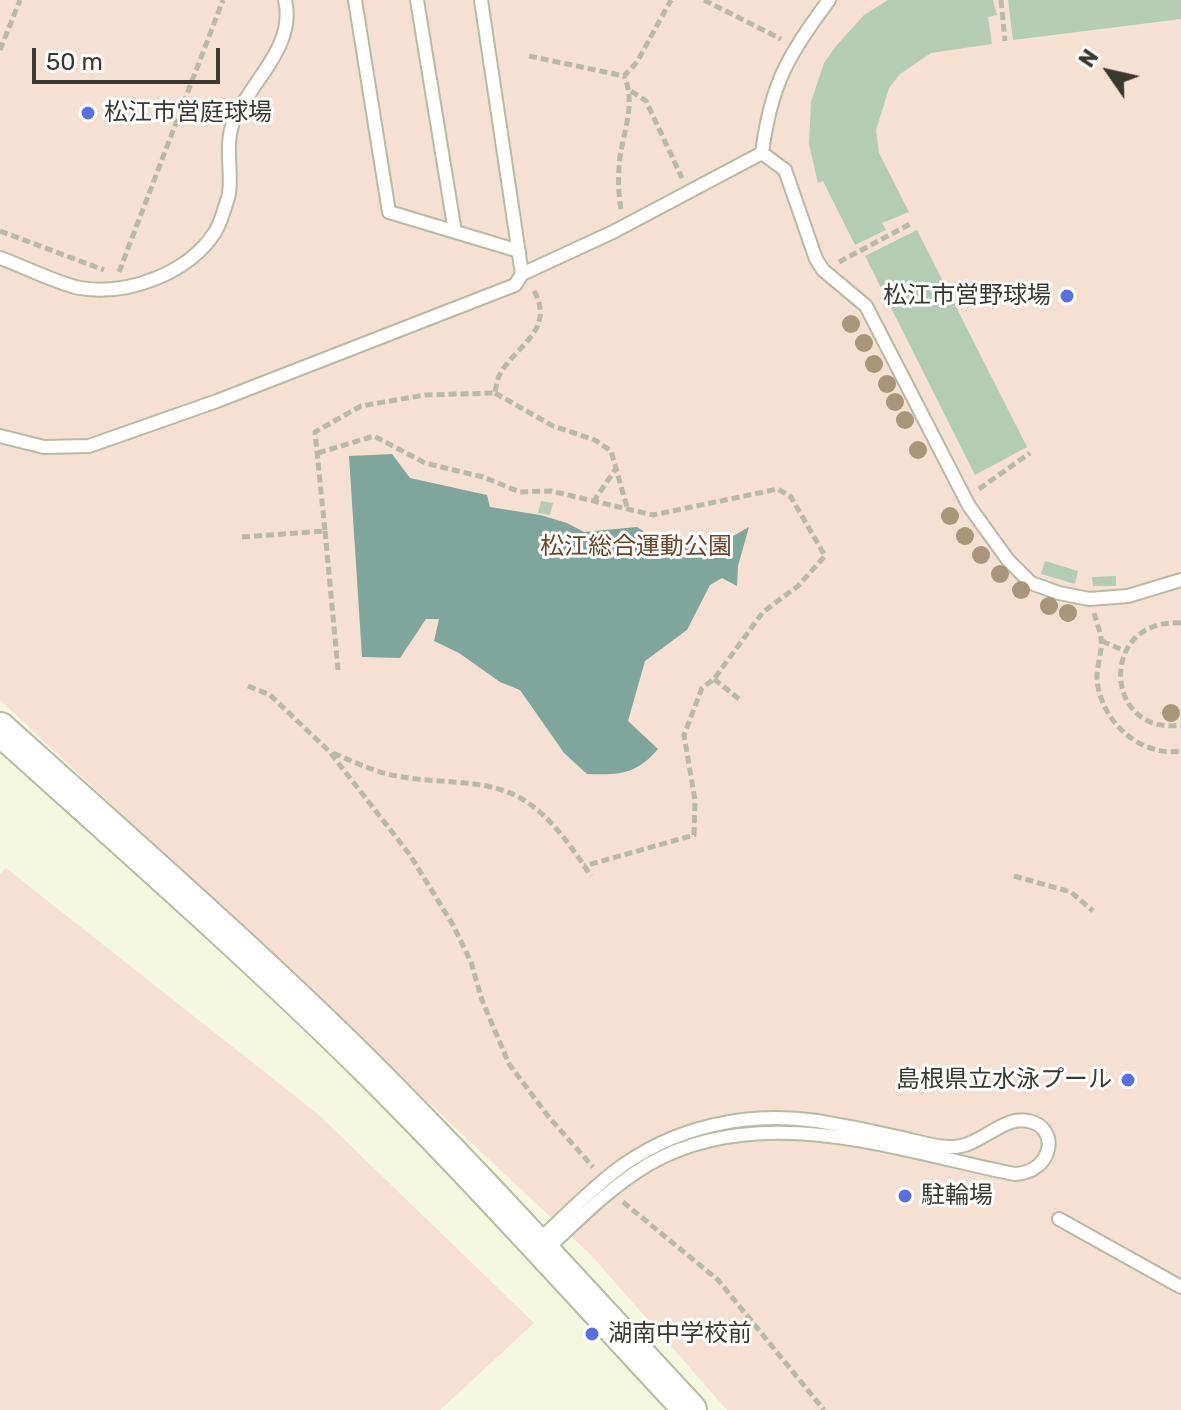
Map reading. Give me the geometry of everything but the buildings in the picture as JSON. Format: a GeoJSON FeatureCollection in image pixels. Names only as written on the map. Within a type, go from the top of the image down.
{"type":"FeatureCollection","features":[{"type":"Feature","properties":{"kind":"street"},"geometry":{"type":"LineString","coordinates":[[1,732],[187,897],[336,1038],[540,1247],[690,1410]]}},
{"type":"Feature","properties":{"kind":"lane"},"geometry":{"type":"LineString","coordinates":[[0,258],[80,288],[124,288],[163,275],[197,254],[216,231],[229,193],[227,158],[233,122],[280,47],[289,16],[285,0]]}},
{"type":"Feature","properties":{"kind":"lane"},"geometry":{"type":"LineString","coordinates":[[355,0],[389,212],[519,251]]}},
{"type":"Feature","properties":{"kind":"lane"},"geometry":{"type":"LineString","coordinates":[[417,0],[455,232]]}},
{"type":"Feature","properties":{"kind":"lane"},"geometry":{"type":"LineString","coordinates":[[481,0],[522,274]]}},
{"type":"Feature","properties":{"kind":"lane"},"geometry":{"type":"LineString","coordinates":[[762,153],[767,116],[783,68],[829,0]]}},
{"type":"Feature","properties":{"kind":"lane"},"geometry":{"type":"LineString","coordinates":[[0,436],[44,447],[89,446],[217,401],[515,285],[522,274],[625,226],[762,153]]}},
{"type":"Feature","properties":{"kind":"lane"},"geometry":{"type":"LineString","coordinates":[[762,153],[785,170],[816,259],[823,270],[866,306],[965,499],[992,541],[1031,583],[1089,599],[1128,596],[1181,580]]}},
{"type":"Feature","properties":{"kind":"lane"},"geometry":{"type":"LineString","coordinates":[[733,1120],[814,1121],[948,1148],[977,1141],[1008,1122],[1025,1120],[1040,1128],[1048,1141],[1041,1165],[1033,1171],[1014,1174],[802,1132],[713,1138],[647,1165],[540,1247],[613,1172],[633,1158],[671,1138],[733,1120]]}},
{"type":"Feature","properties":{"kind":"lane"},"geometry":{"type":"LineString","coordinates":[[1059,1219],[1181,1287]]}},
{"type":"Feature","properties":{"kind":"path"},"geometry":{"type":"LineString","coordinates":[[0,50],[20,0]]}},
{"type":"Feature","properties":{"kind":"path"},"geometry":{"type":"LineString","coordinates":[[0,231],[117,275],[223,0]]}},
{"type":"Feature","properties":{"kind":"path"},"geometry":{"type":"LineString","coordinates":[[624,76],[637,62],[671,0]]}},
{"type":"Feature","properties":{"kind":"path"},"geometry":{"type":"LineString","coordinates":[[704,0],[795,47]]}},
{"type":"Feature","properties":{"kind":"path"},"geometry":{"type":"LineString","coordinates":[[1001,0],[1005,41]]}},
{"type":"Feature","properties":{"kind":"path"},"geometry":{"type":"LineString","coordinates":[[529,56],[624,76]]}},
{"type":"Feature","properties":{"kind":"path"},"geometry":{"type":"LineString","coordinates":[[624,76],[631,91],[646,101],[689,193]]}},
{"type":"Feature","properties":{"kind":"path"},"geometry":{"type":"LineString","coordinates":[[625,226],[619,178],[631,91]]}},
{"type":"Feature","properties":{"kind":"path"},"geometry":{"type":"LineString","coordinates":[[823,270],[912,223]]}},
{"type":"Feature","properties":{"kind":"path"},"geometry":{"type":"LineString","coordinates":[[495,393],[499,375],[539,327],[536,294],[522,274]]}},
{"type":"Feature","properties":{"kind":"path"},"geometry":{"type":"LineString","coordinates":[[338,670],[315,432],[361,406],[425,395],[495,393],[553,426],[595,440],[611,451],[627,507]]}},
{"type":"Feature","properties":{"kind":"path"},"geometry":{"type":"LineString","coordinates":[[318,453],[374,436],[425,463],[483,477],[520,492],[551,491],[653,515],[778,489],[791,497],[825,556],[798,586],[763,612],[714,679],[702,688],[684,735],[695,800],[694,835],[584,866]]}},
{"type":"Feature","properties":{"kind":"path"},"geometry":{"type":"LineString","coordinates":[[965,499],[1030,453]]}},
{"type":"Feature","properties":{"kind":"path"},"geometry":{"type":"LineString","coordinates":[[593,502],[616,469]]}},
{"type":"Feature","properties":{"kind":"path"},"geometry":{"type":"LineString","coordinates":[[242,537],[325,531]]}},
{"type":"Feature","properties":{"kind":"path"},"geometry":{"type":"LineString","coordinates":[[1089,599],[1102,641],[1097,679],[1100,696],[1114,720],[1131,739],[1145,746],[1158,751],[1181,751]]}},
{"type":"Feature","properties":{"kind":"path"},"geometry":{"type":"LineString","coordinates":[[1181,623],[1163,623],[1135,637],[1125,651],[1119,677],[1127,703],[1147,721],[1160,725],[1181,725]]}},
{"type":"Feature","properties":{"kind":"path"},"geometry":{"type":"LineString","coordinates":[[1102,641],[1125,651]]}},
{"type":"Feature","properties":{"kind":"path"},"geometry":{"type":"LineString","coordinates":[[714,679],[739,699]]}},
{"type":"Feature","properties":{"kind":"path"},"geometry":{"type":"LineString","coordinates":[[248,686],[270,695],[329,751],[410,855],[453,925],[471,962],[482,1000],[509,1064],[548,1116],[596,1171]]}},
{"type":"Feature","properties":{"kind":"path"},"geometry":{"type":"LineString","coordinates":[[329,751],[379,772],[479,785],[521,798],[560,832],[591,876]]}},
{"type":"Feature","properties":{"kind":"path"},"geometry":{"type":"LineString","coordinates":[[1014,876],[1071,892],[1093,911]]}},
{"type":"Feature","properties":{"kind":"path"},"geometry":{"type":"LineString","coordinates":[[618,1198],[718,1280],[824,1410]]}},
{"type":"Feature","properties":{"kind":"green space","name":"松江総合運動公園"},"geometry":{"type":"Polygon","coordinates":[[[0,0],[1181,0],[1181,1410],[727,1410],[591,1255],[0,700],[0,0]]]}},
{"type":"Feature","properties":{"kind":"green space"},"geometry":{"type":"Polygon","coordinates":[[[6,868],[319,1115],[534,1323],[440,1410],[0,1410],[0,874],[6,868]]]}},
{"type":"Feature","properties":{"kind":"water"},"geometry":{"type":"Polygon","coordinates":[[[392,454],[410,478],[487,495],[490,507],[540,515],[584,532],[637,527],[664,541],[695,546],[719,543],[749,527],[738,566],[737,586],[722,578],[710,585],[687,630],[645,661],[628,721],[658,749],[650,758],[626,772],[587,774],[564,753],[520,690],[500,682],[459,653],[434,641],[439,619],[426,619],[400,658],[362,657],[349,456],[392,454]]]}},
{"type":"Feature","properties":{"kind":"place","name":"松江市営庭球場"},"geometry":{"type":"Point","coordinates":[88,113]}},
{"type":"Feature","properties":{"kind":"place","name":"松江市営野球場"},"geometry":{"type":"Point","coordinates":[1067,296]}},
{"type":"Feature","properties":{"kind":"place","name":"島根県立水泳プール"},"geometry":{"type":"Point","coordinates":[1128,1080]}},
{"type":"Feature","properties":{"kind":"place","name":"駐輪場"},"geometry":{"type":"Point","coordinates":[905,1196]}},
{"type":"Feature","properties":{"kind":"place","name":"湖南中学校前"},"geometry":{"type":"Point","coordinates":[592,1334]}}]}
